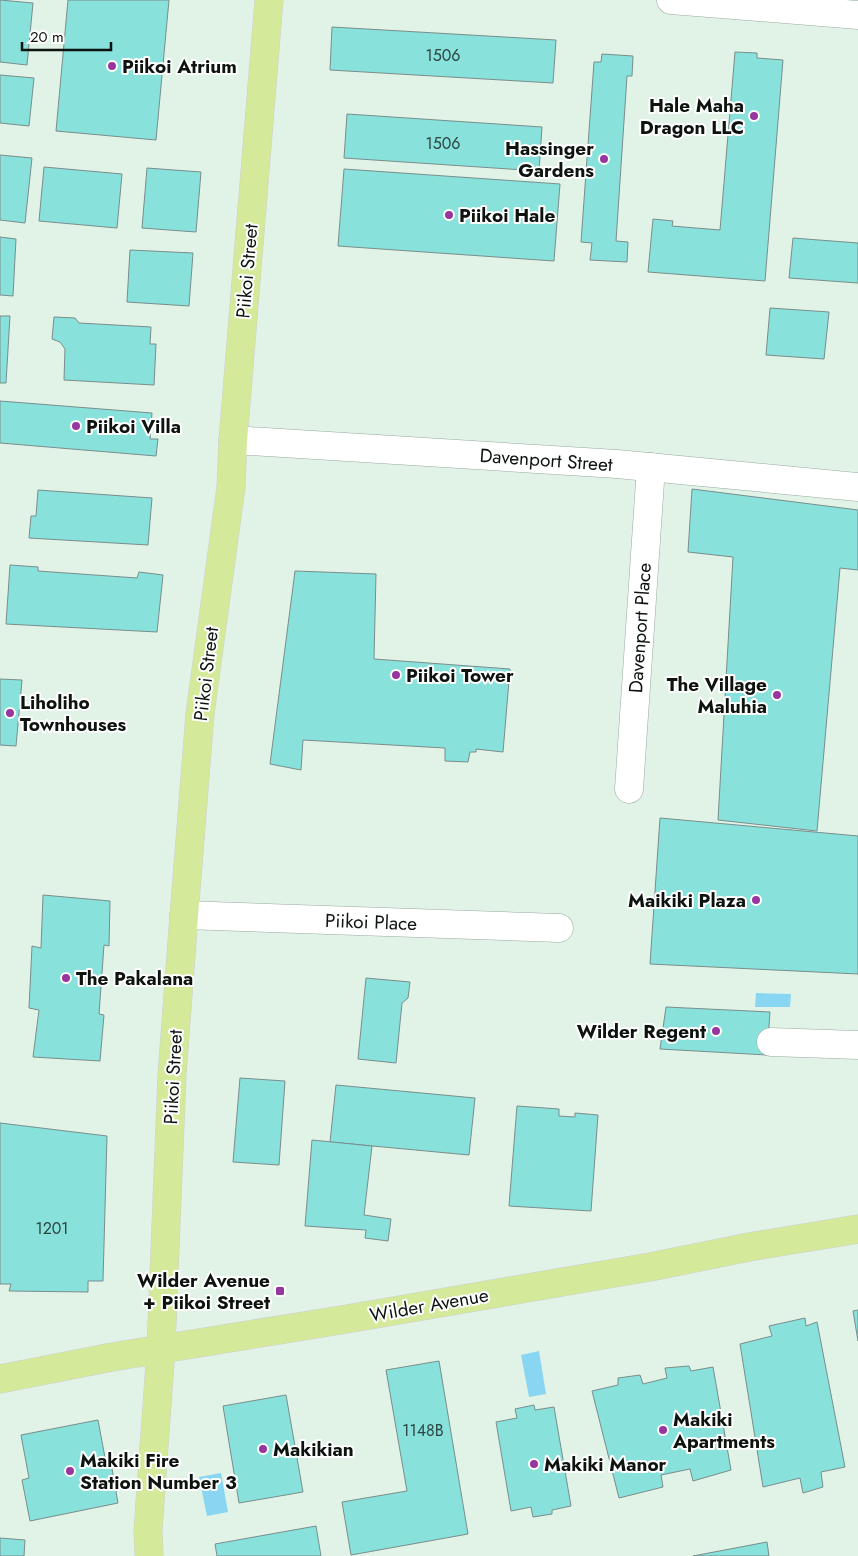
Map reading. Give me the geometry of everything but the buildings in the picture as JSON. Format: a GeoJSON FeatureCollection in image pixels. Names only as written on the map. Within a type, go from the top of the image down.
{"type":"FeatureCollection","features":[{"type":"Feature","properties":{"kind":"main road","name":"Piikoi Street"},"geometry":{"type":"LineString","coordinates":[[149,1556],[148,1530],[161,1349],[172,1075],[184,915],[200,714],[231,487],[233,440],[269,0]]}},
{"type":"Feature","properties":{"kind":"main road","name":"Wilder Avenue"},"geometry":{"type":"LineString","coordinates":[[0,1378],[650,1267],[749,1247],[858,1229]]}},
{"type":"Feature","properties":{"kind":"street"},"geometry":{"type":"LineString","coordinates":[[671,0],[858,15]]}},
{"type":"Feature","properties":{"kind":"street","name":"Davenport Street"},"geometry":{"type":"LineString","coordinates":[[233,440],[651,467],[858,487]]}},
{"type":"Feature","properties":{"kind":"street","name":"Davenport Place"},"geometry":{"type":"LineString","coordinates":[[629,789],[651,467]]}},
{"type":"Feature","properties":{"kind":"street","name":"Piikoi Place"},"geometry":{"type":"LineString","coordinates":[[184,915],[559,928]]}},
{"type":"Feature","properties":{"kind":"street"},"geometry":{"type":"LineString","coordinates":[[771,1042],[858,1045]]}},
{"type":"Feature","properties":{"kind":"water"},"geometry":{"type":"Polygon","coordinates":[[[756,993],[791,994],[790,1007],[755,1007],[756,993]]]}},
{"type":"Feature","properties":{"kind":"water"},"geometry":{"type":"Polygon","coordinates":[[[539,1351],[546,1394],[529,1397],[521,1355],[539,1351]]]}},
{"type":"Feature","properties":{"kind":"water"},"geometry":{"type":"Polygon","coordinates":[[[221,1473],[228,1512],[207,1516],[199,1477],[221,1473]]]}},
{"type":"Feature","properties":{"kind":"place","name":"Piikoi Atrium"},"geometry":{"type":"Point","coordinates":[112,66]}},
{"type":"Feature","properties":{"kind":"place","name":"Hale Maha Dragon LLC"},"geometry":{"type":"Point","coordinates":[754,116]}},
{"type":"Feature","properties":{"kind":"place","name":"Hassinger Gardens"},"geometry":{"type":"Point","coordinates":[604,159]}},
{"type":"Feature","properties":{"kind":"place","name":"Piikoi Hale"},"geometry":{"type":"Point","coordinates":[449,215]}},
{"type":"Feature","properties":{"kind":"place","name":"Piikoi Villa"},"geometry":{"type":"Point","coordinates":[76,426]}},
{"type":"Feature","properties":{"kind":"place","name":"Piikoi Tower"},"geometry":{"type":"Point","coordinates":[396,675]}},
{"type":"Feature","properties":{"kind":"place","name":"The Village Maluhia"},"geometry":{"type":"Point","coordinates":[777,695]}},
{"type":"Feature","properties":{"kind":"place","name":"Liholiho Townhouses"},"geometry":{"type":"Point","coordinates":[10,713]}},
{"type":"Feature","properties":{"kind":"place","name":"Maikiki Plaza"},"geometry":{"type":"Point","coordinates":[756,900]}},
{"type":"Feature","properties":{"kind":"place","name":"The Pakalana"},"geometry":{"type":"Point","coordinates":[66,978]}},
{"type":"Feature","properties":{"kind":"place","name":"Wilder Regent"},"geometry":{"type":"Point","coordinates":[716,1031]}},
{"type":"Feature","properties":{"kind":"place","name":"Wilder Avenue + Piikoi Street"},"geometry":{"type":"Point","coordinates":[280,1291]}},
{"type":"Feature","properties":{"kind":"place","name":"Makiki Apartments"},"geometry":{"type":"Point","coordinates":[663,1430]}},
{"type":"Feature","properties":{"kind":"place","name":"Makikian"},"geometry":{"type":"Point","coordinates":[263,1449]}},
{"type":"Feature","properties":{"kind":"place","name":"Makiki Manor"},"geometry":{"type":"Point","coordinates":[534,1464]}},
{"type":"Feature","properties":{"kind":"place","name":"Makiki Fire Station Number 3"},"geometry":{"type":"Point","coordinates":[70,1471]}}]}
